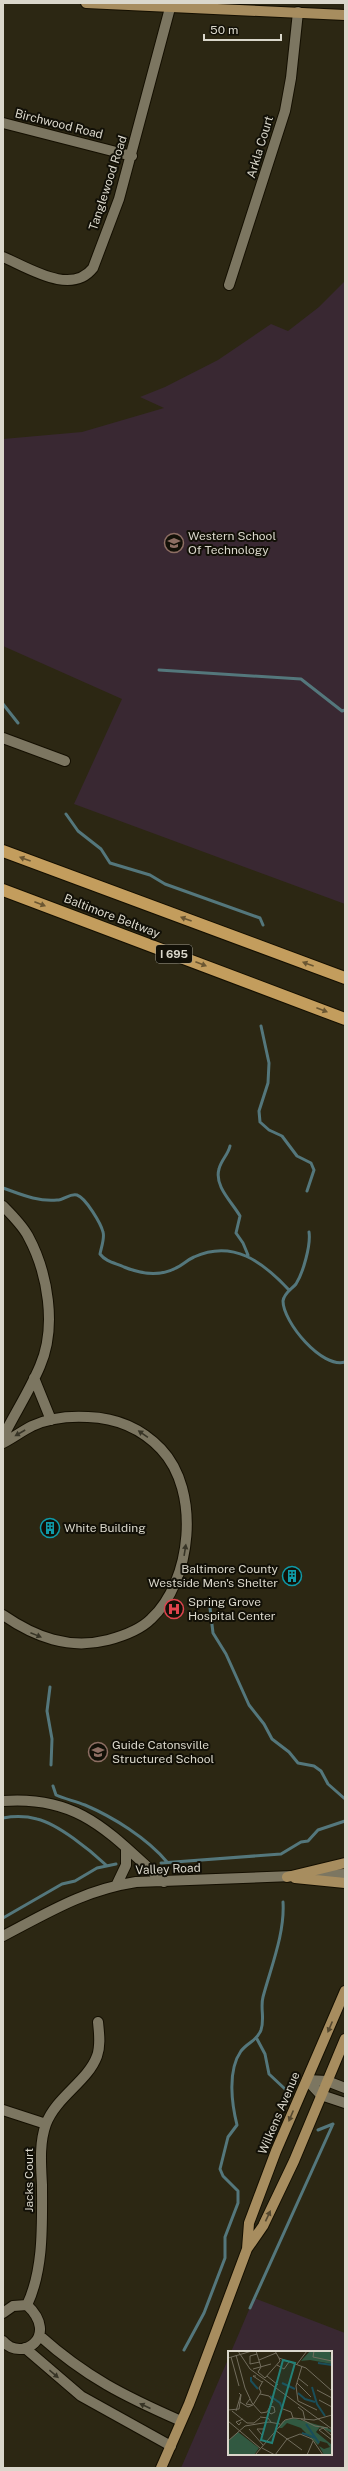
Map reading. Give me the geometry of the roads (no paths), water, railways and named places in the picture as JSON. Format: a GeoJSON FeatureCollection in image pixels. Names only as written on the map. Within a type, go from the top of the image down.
{"type":"FeatureCollection","features":[{"type":"Feature","properties":{"kind":"highway","name":"Baltimore Beltway"},"geometry":{"type":"LineString","coordinates":[[3,851],[345,978]]}},
{"type":"Feature","properties":{"kind":"highway","name":"Baltimore Beltway"},"geometry":{"type":"LineString","coordinates":[[3,890],[345,1019]]}},
{"type":"Feature","properties":{"kind":"main road"},"geometry":{"type":"LineString","coordinates":[[86,3],[138,4],[170,8],[345,15]]}},
{"type":"Feature","properties":{"kind":"main road"},"geometry":{"type":"LineString","coordinates":[[287,1877],[345,1863]]}},
{"type":"Feature","properties":{"kind":"main road"},"geometry":{"type":"LineString","coordinates":[[287,1877],[345,1884]]}},
{"type":"Feature","properties":{"kind":"main road","name":"Wilkens Avenue"},"geometry":{"type":"LineString","coordinates":[[247,2249],[249,2223],[276,2151],[345,1991]]}},
{"type":"Feature","properties":{"kind":"main road","name":"Wilkens Avenue"},"geometry":{"type":"LineString","coordinates":[[161,2468],[181,2421],[247,2249],[263,2226],[345,2039]]}},
{"type":"Feature","properties":{"kind":"street","name":"Tanglewood Road"},"geometry":{"type":"LineString","coordinates":[[3,257],[62,281],[79,280],[87,275],[93,268],[112,218],[132,156],[170,8]]}},
{"type":"Feature","properties":{"kind":"street","name":"Arkla Court"},"geometry":{"type":"LineString","coordinates":[[229,285],[285,111],[294,55],[298,12]]}},
{"type":"Feature","properties":{"kind":"street","name":"Birchwood Road"},"geometry":{"type":"LineString","coordinates":[[3,123],[132,156]]}},
{"type":"Feature","properties":{"kind":"street"},"geometry":{"type":"LineString","coordinates":[[3,738],[65,761]]}},
{"type":"Feature","properties":{"kind":"street"},"geometry":{"type":"LineString","coordinates":[[3,1206],[28,1236],[37,1256],[46,1292],[49,1324],[45,1349],[34,1378],[3,1437]]}},
{"type":"Feature","properties":{"kind":"street"},"geometry":{"type":"LineString","coordinates":[[34,1378],[51,1420]]}},
{"type":"Feature","properties":{"kind":"street"},"geometry":{"type":"LineString","coordinates":[[3,1443],[32,1426],[51,1420],[77,1416],[112,1419],[130,1426],[161,1450],[172,1465],[185,1506],[187,1525],[181,1566],[166,1599],[151,1620],[120,1637],[98,1643],[72,1643],[48,1640],[30,1632],[3,1615]]}},
{"type":"Feature","properties":{"kind":"street"},"geometry":{"type":"LineString","coordinates":[[3,1801],[33,1801],[64,1807],[106,1829],[164,1882]]}},
{"type":"Feature","properties":{"kind":"street"},"geometry":{"type":"LineString","coordinates":[[116,1886],[126,1865],[126,1848]]}},
{"type":"Feature","properties":{"kind":"street","name":"Valley Road"},"geometry":{"type":"LineString","coordinates":[[3,1936],[76,1898],[116,1886],[164,1882],[345,1874]]}},
{"type":"Feature","properties":{"kind":"street","name":"Jacks Court"},"geometry":{"type":"LineString","coordinates":[[28,2305],[35,2285],[42,2228],[41,2154],[46,2124],[64,2096],[90,2068],[97,2056],[98,2022]]}},
{"type":"Feature","properties":{"kind":"street"},"geometry":{"type":"LineString","coordinates":[[306,2080],[327,2081],[345,2088]]}},
{"type":"Feature","properties":{"kind":"street"},"geometry":{"type":"LineString","coordinates":[[306,2080],[321,2095],[345,2104]]}},
{"type":"Feature","properties":{"kind":"street"},"geometry":{"type":"LineString","coordinates":[[3,2110],[46,2124]]}},
{"type":"Feature","properties":{"kind":"street"},"geometry":{"type":"LineString","coordinates":[[3,2313],[13,2306],[28,2305],[37,2314],[41,2324],[40,2336],[33,2344],[25,2348],[12,2348],[3,2341]]}},
{"type":"Feature","properties":{"kind":"street"},"geometry":{"type":"LineString","coordinates":[[40,2336],[66,2359],[94,2379],[123,2396],[181,2421]]}},
{"type":"Feature","properties":{"kind":"street"},"geometry":{"type":"LineString","coordinates":[[25,2348],[81,2396],[171,2446]]}},
{"type":"Feature","properties":{"kind":"waterway"},"geometry":{"type":"LineString","coordinates":[[159,670],[301,679],[342,711],[345,710]]}},
{"type":"Feature","properties":{"kind":"waterway"},"geometry":{"type":"LineString","coordinates":[[3,704],[18,723]]}},
{"type":"Feature","properties":{"kind":"waterway"},"geometry":{"type":"LineString","coordinates":[[66,814],[78,831],[101,849],[110,863],[150,875],[165,884],[260,918],[263,925]]}},
{"type":"Feature","properties":{"kind":"waterway"},"geometry":{"type":"LineString","coordinates":[[261,1026],[269,1063],[268,1083],[259,1111],[260,1122],[269,1130],[282,1136],[297,1156],[311,1163],[314,1170],[307,1191]]}},
{"type":"Feature","properties":{"kind":"waterway"},"geometry":{"type":"LineString","coordinates":[[230,1146],[219,1169],[219,1182],[221,1188],[240,1216],[236,1233],[243,1243],[248,1255]]}},
{"type":"Feature","properties":{"kind":"waterway"},"geometry":{"type":"LineString","coordinates":[[3,1188],[43,1200],[60,1200],[74,1195],[81,1197],[93,1212],[103,1232],[100,1254],[102,1257],[108,1261],[130,1269],[150,1274],[163,1273],[178,1267],[194,1257],[208,1252],[234,1252],[246,1256],[269,1270],[289,1290]]}},
{"type":"Feature","properties":{"kind":"waterway"},"geometry":{"type":"LineString","coordinates":[[309,1232],[308,1251],[304,1266],[296,1284],[286,1293],[283,1301],[285,1310],[289,1320],[305,1342],[315,1351],[336,1362],[345,1362]]}},
{"type":"Feature","properties":{"kind":"waterway"},"geometry":{"type":"LineString","coordinates":[[210,1608],[213,1633],[226,1654],[249,1705],[264,1724],[272,1739],[289,1752],[298,1763],[314,1766],[321,1771],[328,1784],[345,1799]]}},
{"type":"Feature","properties":{"kind":"waterway"},"geometry":{"type":"LineString","coordinates":[[50,1687],[47,1711],[52,1739],[51,1765]]}},
{"type":"Feature","properties":{"kind":"waterway"},"geometry":{"type":"LineString","coordinates":[[53,1786],[56,1795],[96,1810],[129,1829],[150,1845],[167,1862]]}},
{"type":"Feature","properties":{"kind":"waterway"},"geometry":{"type":"LineString","coordinates":[[3,1818],[33,1818],[54,1826],[73,1838],[106,1865]]}},
{"type":"Feature","properties":{"kind":"waterway"},"geometry":{"type":"LineString","coordinates":[[161,1863],[281,1854],[301,1842],[308,1841],[318,1830],[345,1821]]}},
{"type":"Feature","properties":{"kind":"waterway"},"geometry":{"type":"LineString","coordinates":[[3,1918],[62,1884],[75,1881],[97,1868],[116,1864]]}},
{"type":"Feature","properties":{"kind":"waterway"},"geometry":{"type":"LineString","coordinates":[[184,2350],[204,2313],[225,2258],[225,2237],[238,2203],[238,2191],[223,2176],[220,2169],[228,2137],[237,2125],[232,2098],[232,2078],[234,2068],[241,2051],[257,2037],[261,2030],[263,2021],[262,2001],[280,1938],[283,1902]]}},
{"type":"Feature","properties":{"kind":"waterway"},"geometry":{"type":"LineString","coordinates":[[257,2039],[265,2054],[269,2074],[285,2089]]}},
{"type":"Feature","properties":{"kind":"waterway"},"geometry":{"type":"LineString","coordinates":[[318,2130],[333,2124]]}},
{"type":"Feature","properties":{"kind":"waterway"},"geometry":{"type":"LineString","coordinates":[[250,2308],[333,2124]]}},
{"type":"Feature","properties":{"kind":"place","name":"Western School Of Technology"},"geometry":{"type":"Point","coordinates":[174,543]}},
{"type":"Feature","properties":{"kind":"place","name":"White Building"},"geometry":{"type":"Point","coordinates":[50,1528]}},
{"type":"Feature","properties":{"kind":"place","name":"Baltimore County Westside Men's Shelter"},"geometry":{"type":"Point","coordinates":[292,1576]}},
{"type":"Feature","properties":{"kind":"place","name":"Spring Grove Hospital Center"},"geometry":{"type":"Point","coordinates":[174,1609]}},
{"type":"Feature","properties":{"kind":"place","name":"Guide Catonsville Structured School"},"geometry":{"type":"Point","coordinates":[98,1752]}}]}
